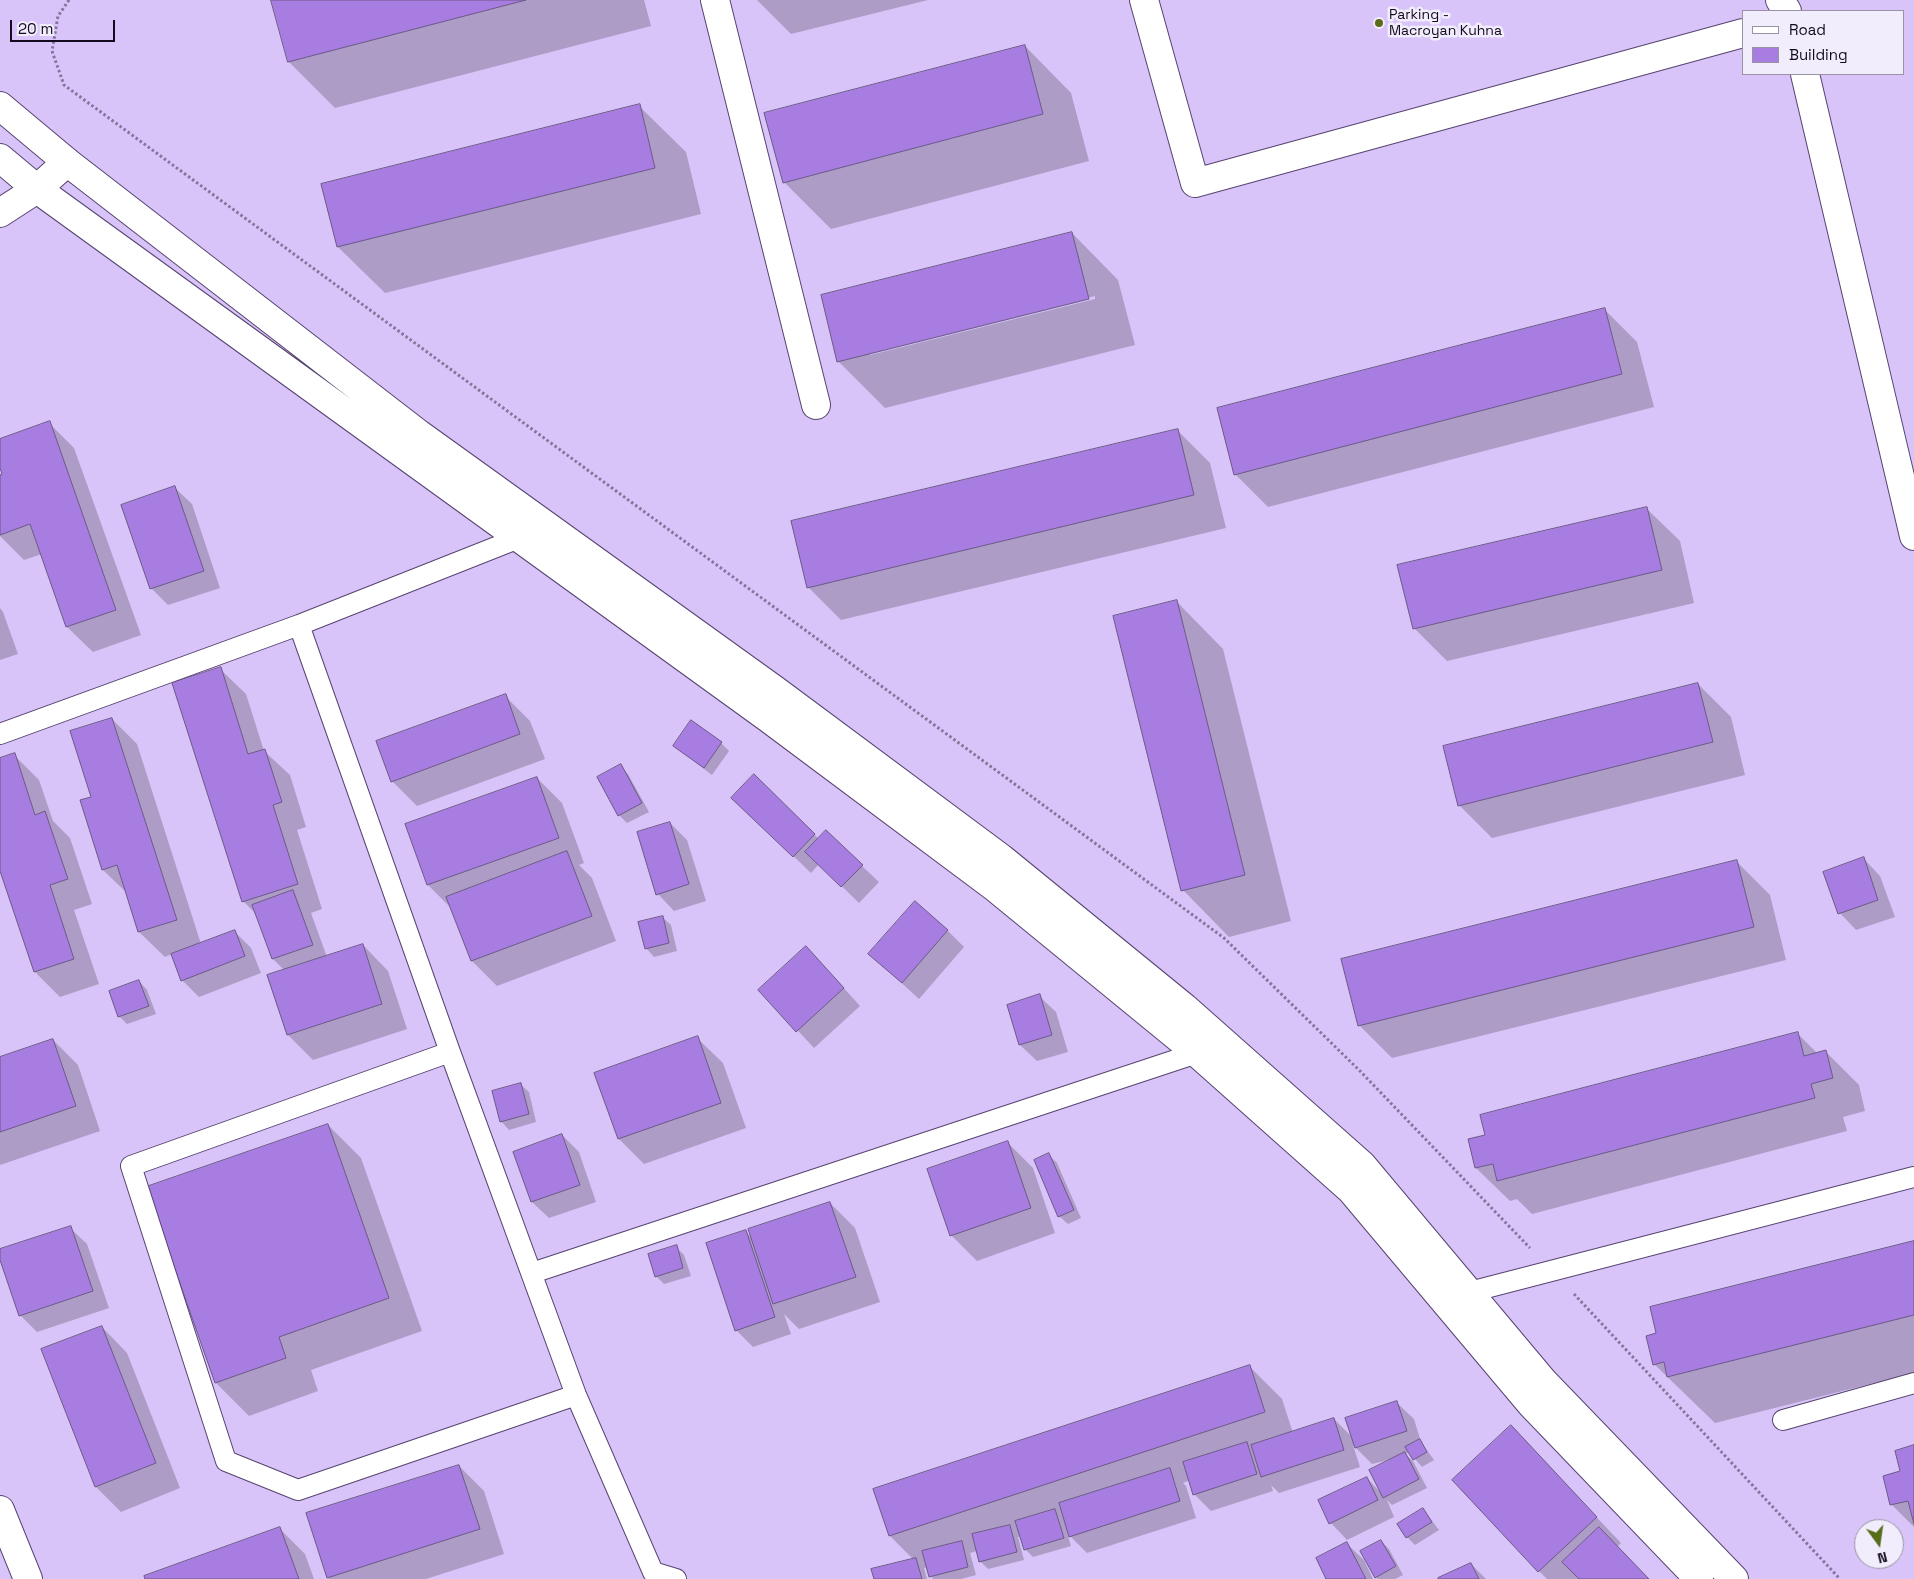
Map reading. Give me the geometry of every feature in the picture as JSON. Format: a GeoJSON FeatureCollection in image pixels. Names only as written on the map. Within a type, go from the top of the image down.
{"type":"FeatureCollection","features":[{"type":"Feature","properties":{"kind":"main road"},"geometry":{"type":"LineString","coordinates":[[715,0],[816,405]]}},
{"type":"Feature","properties":{"kind":"main road"},"geometry":{"type":"LineString","coordinates":[[1144,0],[1195,184],[1742,33]]}},
{"type":"Feature","properties":{"kind":"main road"},"geometry":{"type":"LineString","coordinates":[[1804,75],[1914,536]]}},
{"type":"Feature","properties":{"kind":"main road"},"geometry":{"type":"LineString","coordinates":[[0,106],[67,162],[419,434],[767,684],[1001,858],[1184,1008],[1362,1165],[1543,1381],[1734,1579]]}},
{"type":"Feature","properties":{"kind":"main road"},"geometry":{"type":"LineString","coordinates":[[0,158],[37,189],[760,713],[993,886],[1197,1053],[1351,1190],[1531,1404],[1700,1579]]}},
{"type":"Feature","properties":{"kind":"main road"},"geometry":{"type":"LineString","coordinates":[[0,213],[37,189],[67,162]]}},
{"type":"Feature","properties":{"kind":"main road"},"geometry":{"type":"LineString","coordinates":[[0,1510],[28,1579]]}},
{"type":"Feature","properties":{"kind":"lane"},"geometry":{"type":"LineString","coordinates":[[0,734],[299,625],[519,538]]}},
{"type":"Feature","properties":{"kind":"lane"},"geometry":{"type":"LineString","coordinates":[[299,625],[450,1052],[576,1395],[653,1572],[676,1579]]}},
{"type":"Feature","properties":{"kind":"lane"},"geometry":{"type":"LineString","coordinates":[[450,1052],[131,1166],[226,1461],[298,1490],[576,1395]]}},
{"type":"Feature","properties":{"kind":"lane"},"geometry":{"type":"LineString","coordinates":[[532,1273],[1197,1053]]}},
{"type":"Feature","properties":{"kind":"lane"},"geometry":{"type":"LineString","coordinates":[[1470,1292],[1914,1177]]}},
{"type":"Feature","properties":{"kind":"lane"},"geometry":{"type":"LineString","coordinates":[[1783,1420],[1914,1383]]}},
{"type":"Feature","properties":{"kind":"path"},"geometry":{"type":"LineString","coordinates":[[69,0],[58,16],[52,51],[64,85],[1224,938],[1360,1071],[1684,1410],[1840,1579]]}},
{"type":"Feature","properties":{"kind":"building"},"geometry":{"type":"Polygon","coordinates":[[[271,0],[526,0],[288,62],[271,0]]]}},
{"type":"Feature","properties":{"kind":"building"},"geometry":{"type":"Polygon","coordinates":[[[1025,45],[1043,114],[783,183],[764,113],[1025,45]]]}},
{"type":"Feature","properties":{"kind":"building"},"geometry":{"type":"Polygon","coordinates":[[[640,104],[655,168],[337,247],[321,184],[640,104]]]}},
{"type":"Feature","properties":{"kind":"building"},"geometry":{"type":"Polygon","coordinates":[[[1072,232],[1089,299],[837,362],[821,295],[1072,232]]]}},
{"type":"Feature","properties":{"kind":"building"},"geometry":{"type":"Polygon","coordinates":[[[1605,308],[1622,374],[1234,475],[1217,408],[1605,308]]]}},
{"type":"Feature","properties":{"kind":"building"},"geometry":{"type":"Polygon","coordinates":[[[50,421],[116,610],[66,627],[30,524],[0,535],[0,475],[2,474],[0,468],[0,439],[50,421]]]}},
{"type":"Feature","properties":{"kind":"building"},"geometry":{"type":"Polygon","coordinates":[[[1178,429],[1194,495],[807,588],[791,521],[1178,429]]]}},
{"type":"Feature","properties":{"kind":"building"},"geometry":{"type":"Polygon","coordinates":[[[175,486],[204,571],[150,589],[121,505],[175,486]]]}},
{"type":"Feature","properties":{"kind":"building"},"geometry":{"type":"Polygon","coordinates":[[[1647,507],[1662,570],[1413,629],[1397,565],[1647,507]]]}},
{"type":"Feature","properties":{"kind":"building"},"geometry":{"type":"Polygon","coordinates":[[[1177,600],[1245,875],[1181,891],[1113,616],[1177,600]]]}},
{"type":"Feature","properties":{"kind":"building"},"geometry":{"type":"Polygon","coordinates":[[[221,667],[248,754],[265,749],[282,802],[273,805],[298,884],[242,902],[172,683],[221,667]]]}},
{"type":"Feature","properties":{"kind":"building"},"geometry":{"type":"Polygon","coordinates":[[[1698,683],[1713,742],[1458,806],[1443,746],[1698,683]]]}},
{"type":"Feature","properties":{"kind":"building"},"geometry":{"type":"Polygon","coordinates":[[[506,694],[520,734],[391,782],[376,741],[506,694]]]}},
{"type":"Feature","properties":{"kind":"building"},"geometry":{"type":"Polygon","coordinates":[[[112,718],[177,920],[138,932],[117,865],[102,870],[80,800],[91,797],[70,731],[112,718]]]}},
{"type":"Feature","properties":{"kind":"building"},"geometry":{"type":"Polygon","coordinates":[[[691,720],[722,742],[704,768],[673,746],[691,720]]]}},
{"type":"Feature","properties":{"kind":"building"},"geometry":{"type":"Polygon","coordinates":[[[15,753],[35,815],[45,811],[68,879],[50,885],[74,959],[34,972],[0,871],[0,758],[15,753]]]}},
{"type":"Feature","properties":{"kind":"building"},"geometry":{"type":"Polygon","coordinates":[[[621,764],[642,803],[618,816],[597,777],[621,764]]]}},
{"type":"Feature","properties":{"kind":"building"},"geometry":{"type":"Polygon","coordinates":[[[754,774],[815,834],[793,857],[731,798],[754,774]]]}},
{"type":"Feature","properties":{"kind":"building"},"geometry":{"type":"Polygon","coordinates":[[[537,777],[559,838],[427,885],[405,824],[537,777]]]}},
{"type":"Feature","properties":{"kind":"building"},"geometry":{"type":"Polygon","coordinates":[[[670,822],[689,884],[656,895],[637,832],[670,822]]]}},
{"type":"Feature","properties":{"kind":"building"},"geometry":{"type":"Polygon","coordinates":[[[826,830],[863,865],[841,887],[805,852],[826,830]]]}},
{"type":"Feature","properties":{"kind":"building"},"geometry":{"type":"Polygon","coordinates":[[[567,851],[592,916],[471,961],[446,897],[567,851]]]}},
{"type":"Feature","properties":{"kind":"building"},"geometry":{"type":"Polygon","coordinates":[[[1864,857],[1878,900],[1838,914],[1823,872],[1864,857]]]}},
{"type":"Feature","properties":{"kind":"building"},"geometry":{"type":"Polygon","coordinates":[[[1737,860],[1754,927],[1358,1026],[1341,959],[1737,860]]]}},
{"type":"Feature","properties":{"kind":"building"},"geometry":{"type":"Polygon","coordinates":[[[293,890],[313,945],[272,959],[252,905],[293,890]]]}},
{"type":"Feature","properties":{"kind":"building"},"geometry":{"type":"Polygon","coordinates":[[[915,901],[948,930],[902,983],[868,954],[915,901]]]}},
{"type":"Feature","properties":{"kind":"building"},"geometry":{"type":"Polygon","coordinates":[[[663,916],[669,943],[645,949],[638,922],[663,916]]]}},
{"type":"Feature","properties":{"kind":"building"},"geometry":{"type":"Polygon","coordinates":[[[235,930],[245,956],[181,981],[171,954],[235,930]]]}},
{"type":"Feature","properties":{"kind":"building"},"geometry":{"type":"Polygon","coordinates":[[[363,944],[382,1004],[287,1035],[267,975],[363,944]]]}},
{"type":"Feature","properties":{"kind":"building"},"geometry":{"type":"Polygon","coordinates":[[[806,946],[844,988],[796,1032],[758,990],[806,946]]]}},
{"type":"Feature","properties":{"kind":"building"},"geometry":{"type":"Polygon","coordinates":[[[139,980],[149,1006],[118,1017],[109,991],[139,980]]]}},
{"type":"Feature","properties":{"kind":"building"},"geometry":{"type":"Polygon","coordinates":[[[1040,994],[1052,1035],[1019,1045],[1007,1005],[1040,994]]]}},
{"type":"Feature","properties":{"kind":"building"},"geometry":{"type":"Polygon","coordinates":[[[1798,1032],[1804,1056],[1826,1050],[1833,1078],[1811,1084],[1815,1098],[1497,1181],[1493,1164],[1475,1168],[1468,1139],[1485,1135],[1480,1115],[1798,1032]]]}},
{"type":"Feature","properties":{"kind":"building"},"geometry":{"type":"Polygon","coordinates":[[[698,1036],[721,1103],[618,1139],[594,1073],[698,1036]]]}},
{"type":"Feature","properties":{"kind":"building"},"geometry":{"type":"Polygon","coordinates":[[[53,1039],[76,1106],[0,1132],[0,1057],[53,1039]]]}},
{"type":"Feature","properties":{"kind":"building"},"geometry":{"type":"Polygon","coordinates":[[[521,1083],[529,1114],[500,1122],[492,1091],[521,1083]]]}},
{"type":"Feature","properties":{"kind":"building"},"geometry":{"type":"Polygon","coordinates":[[[328,1124],[389,1298],[279,1337],[286,1358],[215,1383],[146,1187],[328,1124]]]}},
{"type":"Feature","properties":{"kind":"building"},"geometry":{"type":"Polygon","coordinates":[[[562,1134],[580,1185],[531,1202],[513,1152],[562,1134]]]}},
{"type":"Feature","properties":{"kind":"building"},"geometry":{"type":"Polygon","coordinates":[[[1008,1141],[1031,1208],[950,1236],[927,1169],[1008,1141]]]}},
{"type":"Feature","properties":{"kind":"building"},"geometry":{"type":"Polygon","coordinates":[[[1049,1153],[1074,1210],[1058,1217],[1034,1160],[1049,1153]]]}},
{"type":"Feature","properties":{"kind":"building"},"geometry":{"type":"Polygon","coordinates":[[[830,1202],[856,1277],[773,1304],[748,1229],[830,1202]]]}},
{"type":"Feature","properties":{"kind":"building"},"geometry":{"type":"Polygon","coordinates":[[[71,1226],[93,1291],[19,1316],[0,1260],[0,1249],[71,1226]]]}},
{"type":"Feature","properties":{"kind":"building"},"geometry":{"type":"Polygon","coordinates":[[[746,1230],[775,1317],[735,1331],[706,1243],[746,1230]]]}},
{"type":"Feature","properties":{"kind":"building"},"geometry":{"type":"Polygon","coordinates":[[[1914,1241],[1914,1315],[1667,1377],[1664,1362],[1653,1365],[1646,1336],[1656,1333],[1650,1307],[1914,1241]]]}},
{"type":"Feature","properties":{"kind":"building"},"geometry":{"type":"Polygon","coordinates":[[[677,1245],[683,1268],[655,1277],[648,1254],[677,1245]]]}},
{"type":"Feature","properties":{"kind":"building"},"geometry":{"type":"Polygon","coordinates":[[[102,1326],[156,1463],[95,1487],[41,1349],[102,1326]]]}},
{"type":"Feature","properties":{"kind":"building"},"geometry":{"type":"Polygon","coordinates":[[[1250,1365],[1265,1412],[889,1536],[873,1489],[1250,1365]]]}},
{"type":"Feature","properties":{"kind":"building"},"geometry":{"type":"Polygon","coordinates":[[[1397,1401],[1407,1431],[1355,1448],[1345,1418],[1397,1401]]]}},
{"type":"Feature","properties":{"kind":"building"},"geometry":{"type":"Polygon","coordinates":[[[1334,1418],[1344,1450],[1261,1477],[1251,1445],[1334,1418]]]}},
{"type":"Feature","properties":{"kind":"building"},"geometry":{"type":"Polygon","coordinates":[[[1511,1425],[1597,1517],[1538,1572],[1452,1480],[1511,1425]]]}},
{"type":"Feature","properties":{"kind":"building"},"geometry":{"type":"Polygon","coordinates":[[[1420,1439],[1427,1452],[1413,1460],[1405,1447],[1420,1439]]]}},
{"type":"Feature","properties":{"kind":"building"},"geometry":{"type":"Polygon","coordinates":[[[1247,1442],[1257,1474],[1193,1495],[1183,1462],[1247,1442]]]}},
{"type":"Feature","properties":{"kind":"building"},"geometry":{"type":"Polygon","coordinates":[[[1914,1445],[1914,1524],[1908,1501],[1890,1505],[1883,1476],[1900,1471],[1895,1451],[1914,1445]]]}},
{"type":"Feature","properties":{"kind":"building"},"geometry":{"type":"Polygon","coordinates":[[[1405,1452],[1419,1479],[1383,1498],[1369,1470],[1405,1452]]]}},
{"type":"Feature","properties":{"kind":"building"},"geometry":{"type":"Polygon","coordinates":[[[459,1465],[480,1529],[327,1578],[306,1513],[459,1465]]]}},
{"type":"Feature","properties":{"kind":"building"},"geometry":{"type":"Polygon","coordinates":[[[1170,1468],[1180,1501],[1069,1537],[1059,1503],[1170,1468]]]}},
{"type":"Feature","properties":{"kind":"building"},"geometry":{"type":"Polygon","coordinates":[[[1367,1477],[1378,1500],[1329,1524],[1318,1500],[1367,1477]]]}},
{"type":"Feature","properties":{"kind":"building"},"geometry":{"type":"Polygon","coordinates":[[[1423,1508],[1432,1522],[1406,1538],[1397,1524],[1423,1508]]]}},
{"type":"Feature","properties":{"kind":"building"},"geometry":{"type":"Polygon","coordinates":[[[1055,1509],[1064,1538],[1024,1550],[1015,1521],[1055,1509]]]}},
{"type":"Feature","properties":{"kind":"building"},"geometry":{"type":"Polygon","coordinates":[[[1010,1525],[1017,1552],[979,1562],[972,1534],[1010,1525]]]}},
{"type":"Feature","properties":{"kind":"building"},"geometry":{"type":"Polygon","coordinates":[[[280,1527],[299,1579],[145,1579],[144,1576],[280,1527]]]}},
{"type":"Feature","properties":{"kind":"building"},"geometry":{"type":"Polygon","coordinates":[[[1599,1527],[1649,1579],[1579,1579],[1562,1562],[1599,1527]]]}},
{"type":"Feature","properties":{"kind":"building"},"geometry":{"type":"Polygon","coordinates":[[[1381,1540],[1396,1566],[1375,1578],[1360,1551],[1381,1540]]]}},
{"type":"Feature","properties":{"kind":"building"},"geometry":{"type":"Polygon","coordinates":[[[962,1541],[968,1567],[929,1577],[922,1551],[962,1541]]]}},
{"type":"Feature","properties":{"kind":"building"},"geometry":{"type":"Polygon","coordinates":[[[1347,1542],[1366,1579],[1326,1579],[1316,1558],[1347,1542]]]}},
{"type":"Feature","properties":{"kind":"building"},"geometry":{"type":"Polygon","coordinates":[[[916,1558],[922,1579],[874,1579],[871,1569],[916,1558]]]}},
{"type":"Feature","properties":{"kind":"building"},"geometry":{"type":"Polygon","coordinates":[[[1471,1563],[1479,1579],[1438,1579],[1438,1578],[1471,1563]]]}},
{"type":"Feature","properties":{"kind":"place","name":"Parking - Macroyan Kuhna"},"geometry":{"type":"Point","coordinates":[1379,23]}}]}
